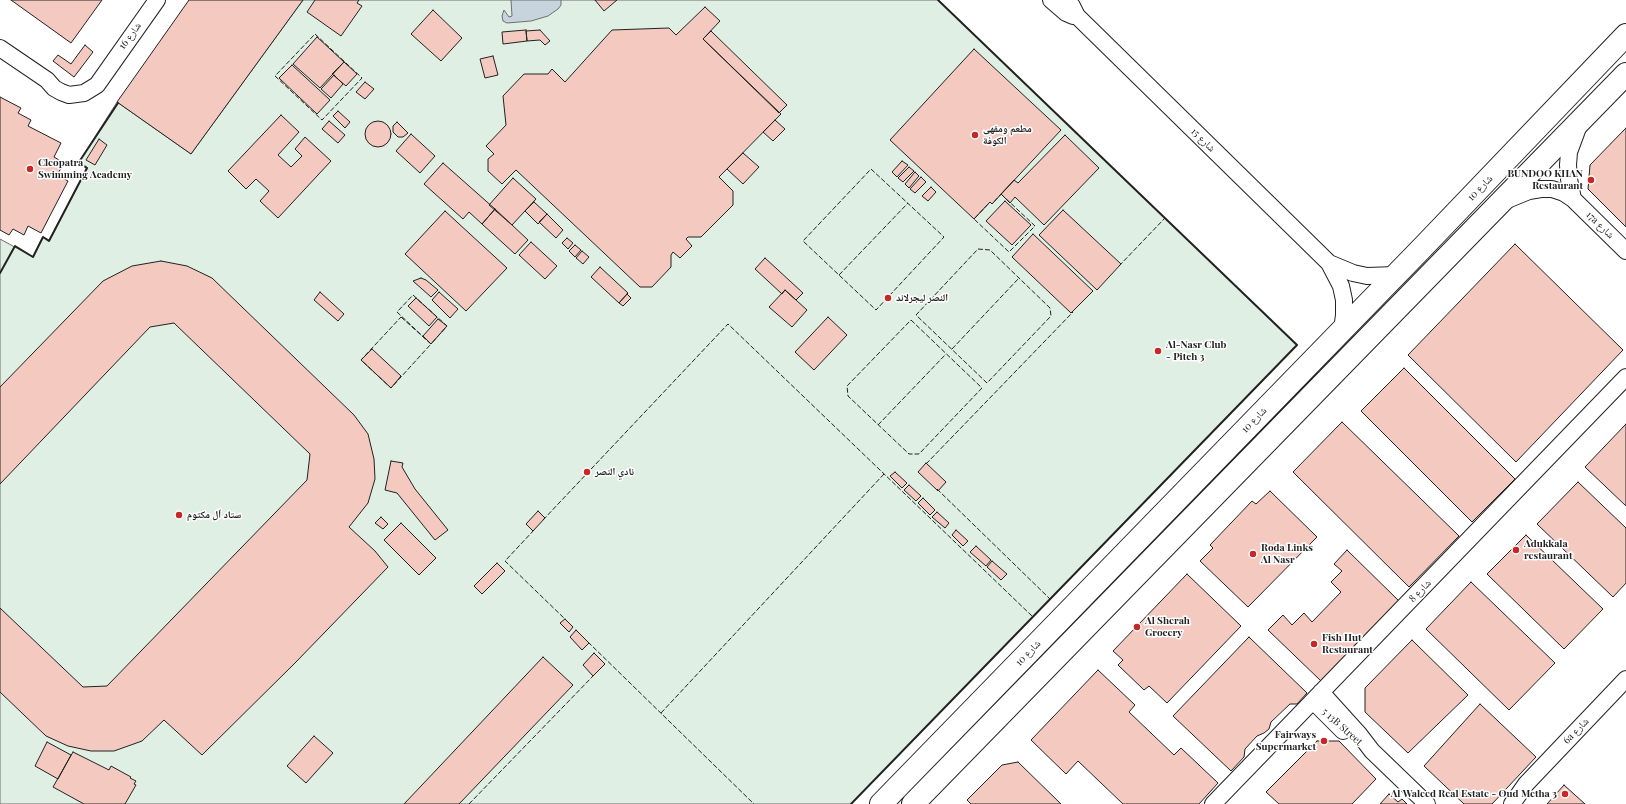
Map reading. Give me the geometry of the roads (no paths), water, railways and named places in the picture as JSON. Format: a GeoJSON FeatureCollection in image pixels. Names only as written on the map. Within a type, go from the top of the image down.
{"type":"FeatureCollection","features":[{"type":"Feature","properties":{"kind":"main road","name":"شارع 10"},"geometry":{"type":"LineString","coordinates":[[881,804],[1396,275],[1626,36]]}},
{"type":"Feature","properties":{"kind":"main road"},"geometry":{"type":"LineString","coordinates":[[913,804],[1626,74]]}},
{"type":"Feature","properties":{"kind":"street","name":"شارع 16"},"geometry":{"type":"LineString","coordinates":[[0,48],[47,80],[69,85],[77,90],[87,82],[104,73],[156,0]]}},
{"type":"Feature","properties":{"kind":"street","name":"شارع 15"},"geometry":{"type":"LineString","coordinates":[[1051,0],[1066,13],[1077,16]]}},
{"type":"Feature","properties":{"kind":"street","name":"شارع 15"},"geometry":{"type":"LineString","coordinates":[[1066,0],[1072,6],[1077,16],[1329,263],[1341,286],[1344,300],[1342,330]]}},
{"type":"Feature","properties":{"kind":"street"},"geometry":{"type":"LineString","coordinates":[[1573,199],[1569,179],[1569,152],[1581,120]]}},
{"type":"Feature","properties":{"kind":"street","name":"17a شارع"},"geometry":{"type":"LineString","coordinates":[[1499,204],[1529,191],[1552,189],[1564,193],[1573,199],[1626,251]]}},
{"type":"Feature","properties":{"kind":"street","name":"شارع 15"},"geometry":{"type":"LineString","coordinates":[[1329,263],[1353,273],[1367,276],[1396,275]]}},
{"type":"Feature","properties":{"kind":"street","name":"شارع 8"},"geometry":{"type":"LineString","coordinates":[[1213,804],[1626,377]]}},
{"type":"Feature","properties":{"kind":"street","name":"6a شارع"},"geometry":{"type":"LineString","coordinates":[[1512,804],[1526,784],[1626,679]]}},
{"type":"Feature","properties":{"kind":"street","name":"5 13B Street"},"geometry":{"type":"LineString","coordinates":[[1317,697],[1359,734],[1372,751],[1427,804]]}},
{"type":"Feature","properties":{"kind":"street","name":"6a شارع"},"geometry":{"type":"LineString","coordinates":[[1500,804],[1510,794],[1526,784]]}},
{"type":"Feature","properties":{"kind":"place","name":"مطعم ومقهى الكوفة"},"geometry":{"type":"Point","coordinates":[975,135]}},
{"type":"Feature","properties":{"kind":"place","name":"Cleopatra Swimming Academy"},"geometry":{"type":"Point","coordinates":[30,169]}},
{"type":"Feature","properties":{"kind":"place","name":"BUNDOO KHAN Restaurant"},"geometry":{"type":"Point","coordinates":[1591,180]}},
{"type":"Feature","properties":{"kind":"place","name":"النصر ليجرلاند"},"geometry":{"type":"Point","coordinates":[888,298]}},
{"type":"Feature","properties":{"kind":"place","name":"Al-Nasr Club - Pitch 3"},"geometry":{"type":"Point","coordinates":[1158,351]}},
{"type":"Feature","properties":{"kind":"place","name":"نادي النصر"},"geometry":{"type":"Point","coordinates":[587,472]}},
{"type":"Feature","properties":{"kind":"place","name":"ستاد اّل مكتوم"},"geometry":{"type":"Point","coordinates":[179,515]}},
{"type":"Feature","properties":{"kind":"place","name":"Adukkala restaurant"},"geometry":{"type":"Point","coordinates":[1516,550]}},
{"type":"Feature","properties":{"kind":"place","name":"Roda Links Al Nasr"},"geometry":{"type":"Point","coordinates":[1253,554]}},
{"type":"Feature","properties":{"kind":"place","name":"Al Sherah Grocery"},"geometry":{"type":"Point","coordinates":[1137,627]}},
{"type":"Feature","properties":{"kind":"place","name":"Fish Hut Restaurant"},"geometry":{"type":"Point","coordinates":[1314,644]}},
{"type":"Feature","properties":{"kind":"place","name":"Fairways Supermarket"},"geometry":{"type":"Point","coordinates":[1324,741]}},
{"type":"Feature","properties":{"kind":"place","name":"Al Waleed Real Estate - Oud Metha 3"},"geometry":{"type":"Point","coordinates":[1565,794]}}]}
